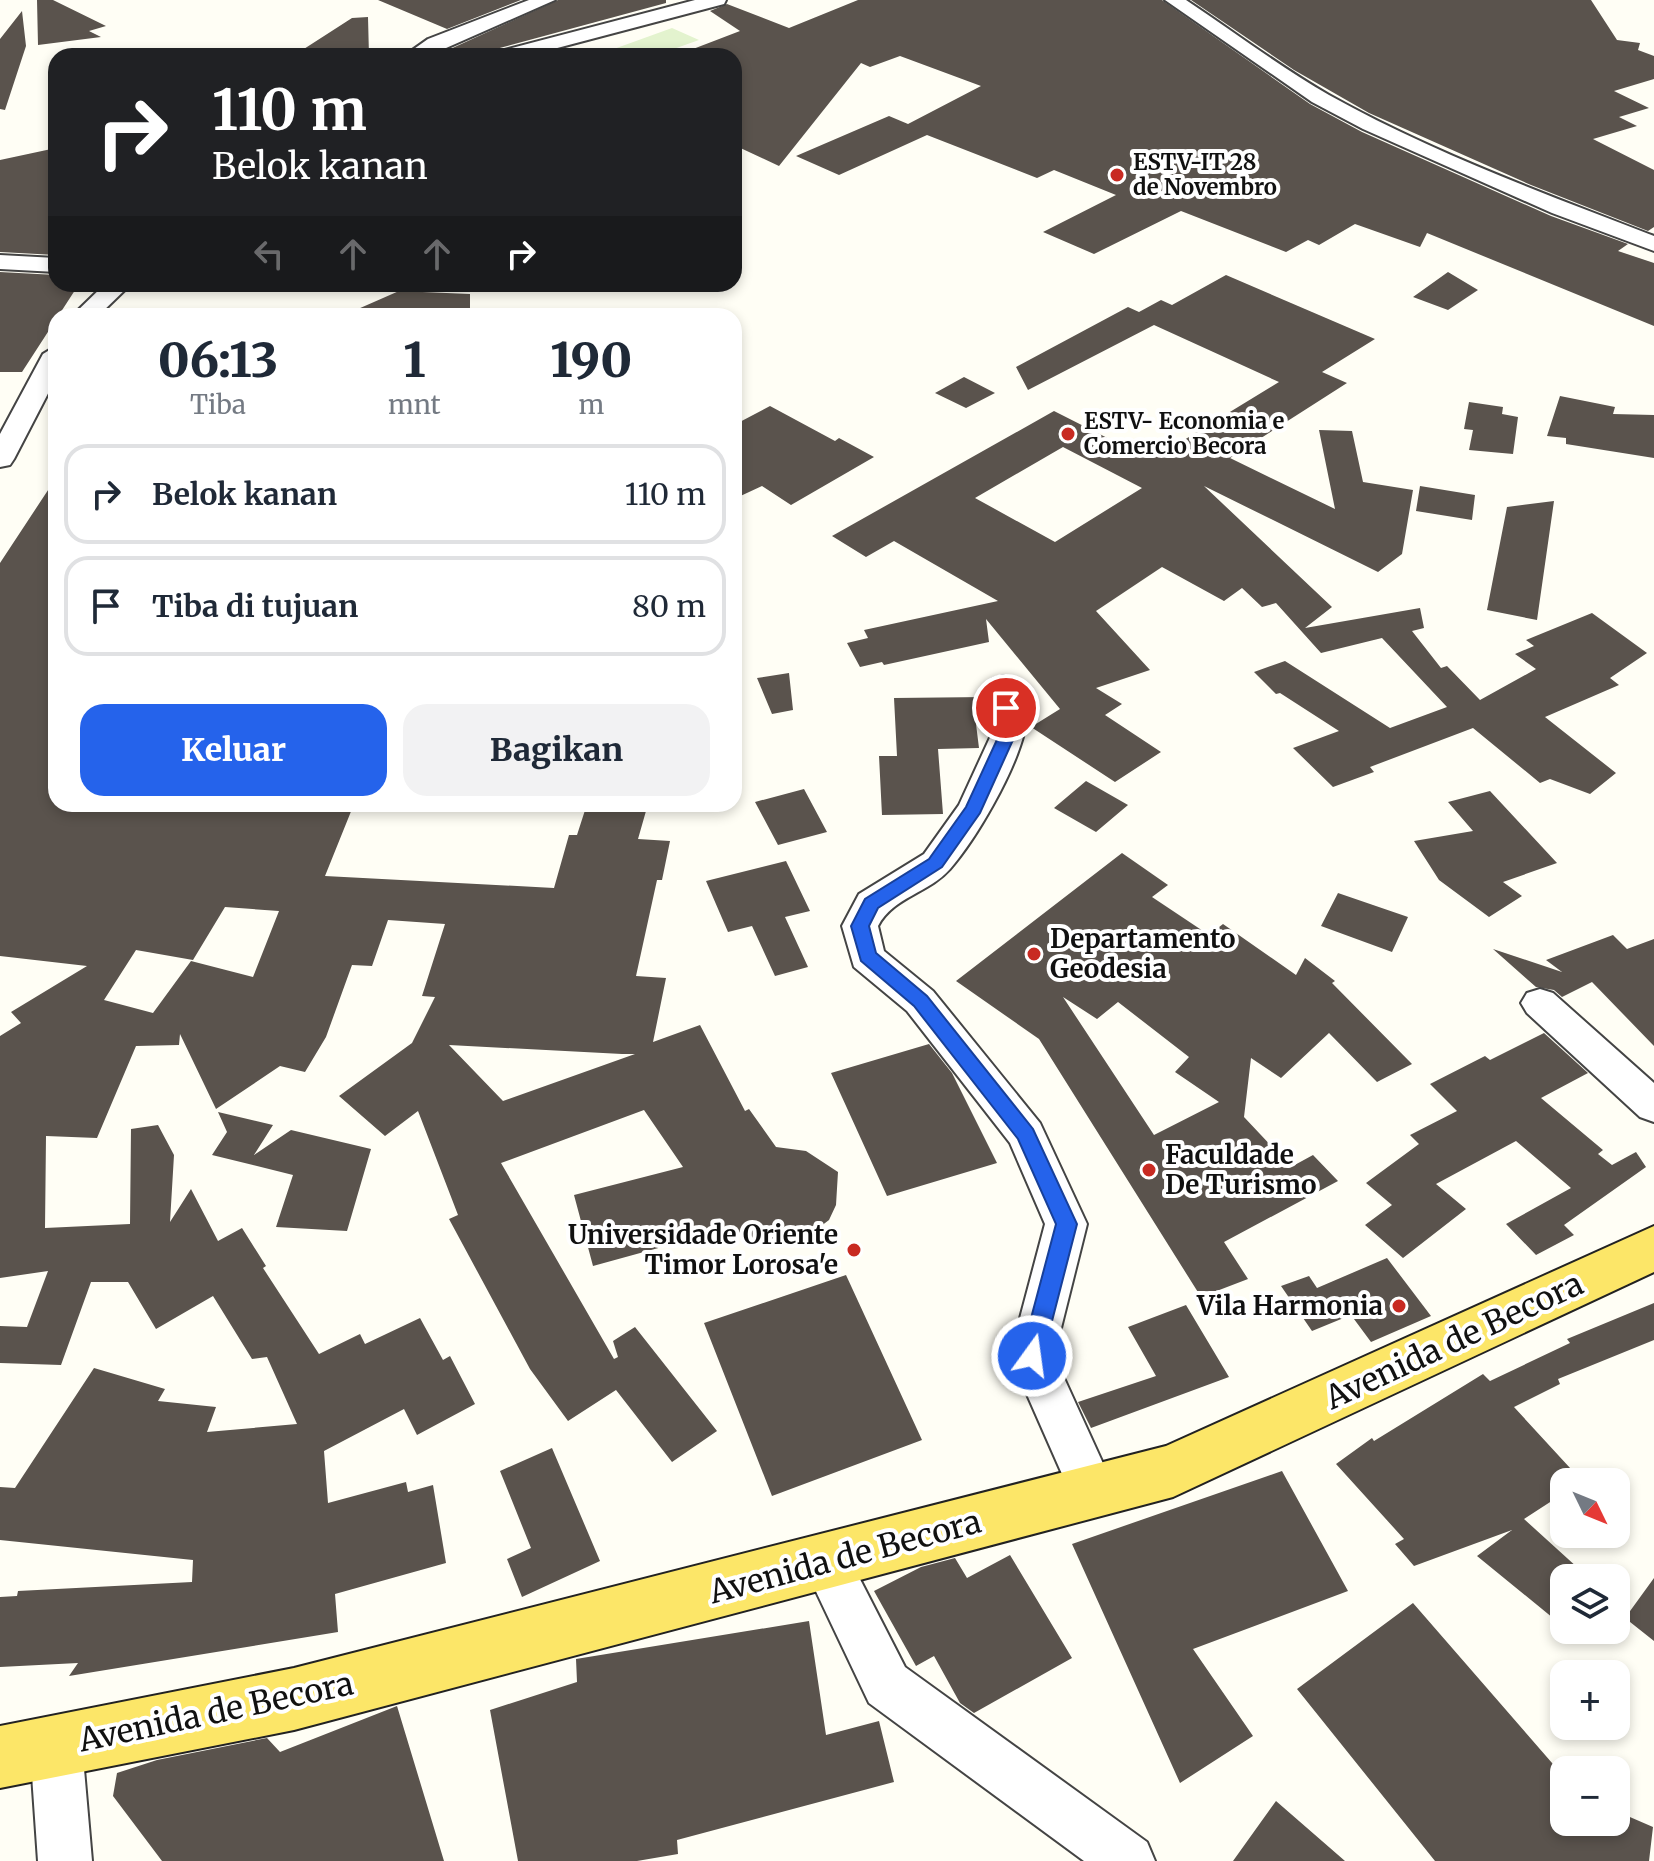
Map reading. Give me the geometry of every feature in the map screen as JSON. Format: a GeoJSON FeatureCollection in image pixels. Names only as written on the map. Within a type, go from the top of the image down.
{"type":"FeatureCollection","features":[{"type":"Feature","properties":{"kind":"main road","name":"Avenida de Becora"},"geometry":{"type":"LineString","coordinates":[[0,1757],[294,1699],[1173,1471],[1654,1248]]}},
{"type":"Feature","properties":{"kind":"street"},"geometry":{"type":"LineString","coordinates":[[427,48],[546,0]]}},
{"type":"Feature","properties":{"kind":"street"},"geometry":{"type":"LineString","coordinates":[[535,48],[717,0]]}},
{"type":"Feature","properties":{"kind":"street"},"geometry":{"type":"LineString","coordinates":[[1174,0],[1319,98],[1370,125],[1560,208],[1654,244]]}},
{"type":"Feature","properties":{"kind":"street"},"geometry":{"type":"LineString","coordinates":[[628,6],[649,18]]}},
{"type":"Feature","properties":{"kind":"street"},"geometry":{"type":"LineString","coordinates":[[0,263],[48,266]]}},
{"type":"Feature","properties":{"kind":"street"},"geometry":{"type":"LineString","coordinates":[[93,308],[110,292]]}},
{"type":"Feature","properties":{"kind":"street"},"geometry":{"type":"LineString","coordinates":[[0,459],[48,369]]}},
{"type":"Feature","properties":{"kind":"street"},"geometry":{"type":"LineString","coordinates":[[1004,686],[1009,731],[974,809],[936,863],[872,903],[860,926],[867,957],[920,1001],[1026,1134],[1066,1224],[1032,1356],[1093,1492]]}},
{"type":"Feature","properties":{"kind":"street"},"geometry":{"type":"LineString","coordinates":[[1540,1003],[1654,1106]]}},
{"type":"Feature","properties":{"kind":"street"},"geometry":{"type":"LineString","coordinates":[[826,1562],[887,1685],[1128,1861]]}},
{"type":"Feature","properties":{"kind":"street"},"geometry":{"type":"LineString","coordinates":[[56,1746],[65,1861]]}},
{"type":"Feature","properties":{"kind":"green space"},"geometry":{"type":"Polygon","coordinates":[[[672,28],[699,40],[676,48],[617,48],[672,28]]]}},
{"type":"Feature","properties":{"kind":"building"},"geometry":{"type":"Polygon","coordinates":[[[37,0],[53,0],[106,26],[89,31],[101,37],[38,45],[37,0]]]}},
{"type":"Feature","properties":{"kind":"building"},"geometry":{"type":"Polygon","coordinates":[[[378,0],[521,0],[447,29],[378,0]]]}},
{"type":"Feature","properties":{"kind":"building"},"geometry":{"type":"Polygon","coordinates":[[[558,0],[666,0],[666,3],[500,48],[453,48],[558,0]]]}},
{"type":"Feature","properties":{"kind":"building"},"geometry":{"type":"Polygon","coordinates":[[[858,0],[1162,0],[1310,104],[1362,132],[1551,216],[1628,244],[1618,251],[1654,263],[1654,326],[1427,233],[1420,247],[1355,224],[1319,245],[1308,240],[1286,252],[1181,211],[1094,254],[1043,232],[1116,195],[1054,170],[1037,178],[927,135],[839,175],[796,156],[889,116],[908,124],[981,86],[900,56],[870,67],[861,63],[779,166],[742,149],[742,48],[696,48],[740,31],[710,11],[727,4],[789,28],[858,0]]]}},
{"type":"Feature","properties":{"kind":"building"},"geometry":{"type":"Polygon","coordinates":[[[1191,0],[1591,0],[1617,40],[1640,43],[1638,50],[1654,56],[1654,79],[1614,91],[1649,108],[1619,117],[1637,126],[1593,139],[1654,170],[1654,227],[1648,231],[1531,185],[1369,113],[1294,70],[1191,0]]]}},
{"type":"Feature","properties":{"kind":"building"},"geometry":{"type":"Polygon","coordinates":[[[22,11],[26,46],[5,110],[0,109],[0,39],[22,11]]]}},
{"type":"Feature","properties":{"kind":"building"},"geometry":{"type":"Polygon","coordinates":[[[368,17],[369,48],[305,48],[352,18],[368,17]]]}},
{"type":"Feature","properties":{"kind":"building"},"geometry":{"type":"Polygon","coordinates":[[[48,150],[48,255],[0,252],[0,160],[48,150]]]}},
{"type":"Feature","properties":{"kind":"building"},"geometry":{"type":"Polygon","coordinates":[[[0,272],[48,275],[48,292],[74,292],[63,308],[48,308],[48,332],[22,372],[0,372],[0,272]]]}},
{"type":"Feature","properties":{"kind":"building"},"geometry":{"type":"Polygon","coordinates":[[[1448,272],[1478,290],[1448,310],[1413,297],[1448,272]]]}},
{"type":"Feature","properties":{"kind":"building"},"geometry":{"type":"Polygon","coordinates":[[[1226,275],[1375,339],[1322,372],[1347,383],[1230,458],[1335,509],[1319,430],[1352,431],[1363,482],[1413,490],[1402,554],[1378,572],[1204,486],[1332,607],[1305,628],[1420,608],[1424,628],[1412,631],[1441,668],[1447,666],[1480,700],[1536,669],[1515,654],[1534,646],[1526,640],[1592,613],[1647,653],[1610,678],[1619,685],[1545,717],[1616,773],[1590,794],[1550,779],[1540,783],[1473,728],[1370,767],[1374,772],[1333,787],[1293,748],[1339,731],[1280,693],[1276,694],[1254,672],[1285,661],[1390,728],[1447,707],[1382,638],[1321,653],[1276,603],[1262,607],[1242,588],[1224,601],[1162,567],[1096,611],[1150,670],[1096,688],[1122,704],[1105,715],[1161,752],[1115,782],[1031,727],[1060,709],[986,619],[989,642],[884,665],[882,662],[860,667],[847,643],[868,638],[864,630],[998,601],[894,541],[866,557],[832,536],[1054,411],[1135,452],[1150,443],[1166,451],[1279,382],[1154,325],[1028,390],[1016,367],[1128,307],[1139,312],[1161,300],[1172,305],[1226,275]],[[1063,447],[975,498],[1055,542],[1142,488],[1063,447]]]}},
{"type":"Feature","properties":{"kind":"building"},"geometry":{"type":"Polygon","coordinates":[[[397,292],[470,294],[470,308],[360,308],[397,292]]]}},
{"type":"Feature","properties":{"kind":"building"},"geometry":{"type":"Polygon","coordinates":[[[964,377],[995,393],[966,408],[935,393],[964,377]]]}},
{"type":"Feature","properties":{"kind":"building"},"geometry":{"type":"Polygon","coordinates":[[[1560,396],[1615,407],[1613,414],[1654,415],[1654,458],[1566,444],[1566,438],[1547,436],[1560,396]]]}},
{"type":"Feature","properties":{"kind":"building"},"geometry":{"type":"Polygon","coordinates":[[[1469,402],[1503,407],[1502,414],[1518,417],[1513,454],[1469,450],[1473,430],[1464,429],[1469,402]]]}},
{"type":"Feature","properties":{"kind":"building"},"geometry":{"type":"Polygon","coordinates":[[[770,406],[835,441],[839,438],[874,457],[791,505],[762,486],[742,495],[742,421],[770,406]]]}},
{"type":"Feature","properties":{"kind":"building"},"geometry":{"type":"Polygon","coordinates":[[[1420,486],[1475,495],[1472,520],[1416,511],[1420,486]]]}},
{"type":"Feature","properties":{"kind":"building"},"geometry":{"type":"Polygon","coordinates":[[[48,490],[48,812],[351,812],[325,876],[554,888],[569,835],[577,835],[584,812],[646,812],[638,839],[670,841],[662,880],[657,880],[636,976],[666,978],[653,1042],[700,1025],[745,1111],[749,1109],[776,1147],[806,1151],[838,1172],[836,1205],[829,1220],[800,1242],[762,1244],[731,1228],[593,1266],[574,1195],[683,1167],[644,1110],[501,1163],[614,1359],[618,1357],[613,1341],[635,1327],[717,1431],[672,1462],[616,1390],[568,1421],[530,1369],[449,1219],[458,1215],[418,1111],[385,1136],[339,1096],[412,1043],[435,997],[422,996],[445,924],[388,920],[372,966],[352,965],[326,1037],[305,1072],[280,1066],[216,1109],[180,1034],[179,1045],[136,1046],[97,1138],[46,1136],[45,1228],[130,1224],[131,1129],[158,1125],[174,1155],[170,1222],[191,1189],[218,1241],[242,1228],[266,1266],[263,1268],[319,1354],[360,1334],[365,1344],[420,1318],[443,1360],[450,1356],[475,1404],[417,1435],[404,1409],[324,1451],[328,1503],[406,1482],[408,1492],[433,1485],[446,1563],[335,1594],[338,1632],[69,1676],[78,1663],[0,1667],[0,1597],[17,1596],[18,1591],[192,1582],[193,1560],[0,1540],[0,1487],[15,1488],[94,1368],[165,1389],[158,1401],[216,1407],[207,1432],[297,1424],[267,1357],[252,1359],[213,1296],[156,1329],[128,1282],[91,1282],[61,1365],[0,1363],[0,1326],[27,1327],[48,1271],[0,1278],[0,1036],[21,1023],[11,1012],[87,966],[0,956],[0,563],[48,490]],[[225,907],[193,960],[136,950],[104,1000],[153,1013],[191,961],[253,977],[279,911],[225,907]],[[449,1045],[503,1101],[635,1054],[449,1045]]]}},
{"type":"Feature","properties":{"kind":"building"},"geometry":{"type":"Polygon","coordinates":[[[1554,501],[1537,620],[1487,610],[1507,507],[1554,501]]]}},
{"type":"Feature","properties":{"kind":"building"},"geometry":{"type":"Polygon","coordinates":[[[789,673],[793,710],[772,714],[757,678],[789,673]]]}},
{"type":"Feature","properties":{"kind":"building"},"geometry":{"type":"Polygon","coordinates":[[[986,697],[989,724],[976,724],[979,748],[938,749],[943,814],[882,815],[879,756],[897,756],[894,698],[986,697]]]}},
{"type":"Feature","properties":{"kind":"building"},"geometry":{"type":"Polygon","coordinates":[[[1086,781],[1128,805],[1096,832],[1054,808],[1086,781]]]}},
{"type":"Feature","properties":{"kind":"building"},"geometry":{"type":"Polygon","coordinates":[[[804,789],[827,832],[778,845],[755,802],[804,789]]]}},
{"type":"Feature","properties":{"kind":"building"},"geometry":{"type":"Polygon","coordinates":[[[1490,791],[1557,863],[1503,882],[1522,896],[1489,917],[1439,880],[1414,841],[1473,831],[1448,802],[1490,791]]]}},
{"type":"Feature","properties":{"kind":"building"},"geometry":{"type":"Polygon","coordinates":[[[1122,853],[1168,885],[1152,897],[1209,935],[1223,924],[1296,975],[1305,958],[1335,981],[1332,983],[1412,1064],[1377,1082],[1329,1033],[1281,1078],[1251,1058],[1244,1117],[1291,1167],[1313,1155],[1338,1181],[1224,1242],[1248,1279],[1201,1297],[1039,1039],[956,981],[1122,853]],[[1063,997],[1154,1135],[1219,1102],[1175,1072],[1189,1057],[1118,1002],[1097,1019],[1063,997]]]}},
{"type":"Feature","properties":{"kind":"building"},"geometry":{"type":"Polygon","coordinates":[[[786,861],[810,911],[785,917],[808,967],[775,976],[752,926],[728,932],[706,881],[786,861]]]}},
{"type":"Feature","properties":{"kind":"building"},"geometry":{"type":"Polygon","coordinates":[[[1338,893],[1408,917],[1392,952],[1321,926],[1338,893]]]}},
{"type":"Feature","properties":{"kind":"building"},"geometry":{"type":"Polygon","coordinates":[[[1613,935],[1627,949],[1654,939],[1654,1046],[1592,982],[1562,997],[1554,990],[1536,987],[1493,949],[1562,972],[1546,960],[1613,935]]]}},
{"type":"Feature","properties":{"kind":"building"},"geometry":{"type":"Polygon","coordinates":[[[1544,1033],[1588,1073],[1541,1098],[1603,1150],[1598,1154],[1612,1165],[1636,1152],[1646,1167],[1564,1225],[1574,1235],[1536,1255],[1506,1224],[1571,1188],[1516,1141],[1436,1184],[1466,1209],[1403,1258],[1365,1225],[1392,1205],[1366,1183],[1419,1144],[1410,1135],[1457,1111],[1430,1084],[1485,1056],[1490,1060],[1544,1033]]]}},
{"type":"Feature","properties":{"kind":"building"},"geometry":{"type":"Polygon","coordinates":[[[929,1044],[952,1073],[997,1163],[887,1196],[831,1073],[929,1044]]]}},
{"type":"Feature","properties":{"kind":"building"},"geometry":{"type":"Polygon","coordinates":[[[218,1112],[273,1125],[254,1155],[291,1130],[371,1149],[347,1231],[276,1227],[293,1175],[212,1155],[227,1132],[218,1112]]]}},
{"type":"Feature","properties":{"kind":"building"},"geometry":{"type":"Polygon","coordinates":[[[1387,1258],[1431,1316],[1371,1342],[1351,1315],[1312,1331],[1281,1286],[1309,1276],[1317,1288],[1387,1258]]]}},
{"type":"Feature","properties":{"kind":"building"},"geometry":{"type":"Polygon","coordinates":[[[846,1275],[922,1440],[772,1496],[704,1323],[846,1275]]]}},
{"type":"Feature","properties":{"kind":"building"},"geometry":{"type":"Polygon","coordinates":[[[1654,1303],[1654,1340],[1558,1379],[1560,1384],[1514,1407],[1570,1468],[1550,1468],[1550,1502],[1524,1519],[1550,1543],[1550,1548],[1556,1548],[1574,1564],[1550,1564],[1550,1616],[1477,1556],[1512,1530],[1414,1566],[1395,1544],[1404,1539],[1336,1464],[1372,1438],[1374,1441],[1483,1374],[1490,1381],[1570,1343],[1567,1339],[1654,1303]]]}},
{"type":"Feature","properties":{"kind":"building"},"geometry":{"type":"Polygon","coordinates":[[[1186,1305],[1229,1377],[1091,1428],[1078,1402],[1156,1376],[1128,1327],[1186,1305]]]}},
{"type":"Feature","properties":{"kind":"building"},"geometry":{"type":"Polygon","coordinates":[[[552,1448],[600,1561],[522,1597],[507,1559],[531,1548],[500,1471],[552,1448]]]}},
{"type":"Feature","properties":{"kind":"building"},"geometry":{"type":"Polygon","coordinates":[[[1282,1471],[1348,1591],[1193,1649],[1253,1736],[1180,1783],[1072,1544],[1282,1471]]]}},
{"type":"Feature","properties":{"kind":"building"},"geometry":{"type":"Polygon","coordinates":[[[1010,1555],[1072,1658],[974,1713],[960,1703],[934,1656],[916,1666],[874,1591],[921,1567],[955,1558],[967,1578],[1010,1555]]]}},
{"type":"Feature","properties":{"kind":"building"},"geometry":{"type":"Polygon","coordinates":[[[1654,1578],[1654,1641],[1630,1622],[1630,1611],[1654,1578]]]}},
{"type":"Feature","properties":{"kind":"building"},"geometry":{"type":"Polygon","coordinates":[[[1413,1603],[1550,1761],[1550,1836],[1630,1836],[1630,1817],[1653,1827],[1649,1861],[1435,1861],[1297,1689],[1413,1603]]]}},
{"type":"Feature","properties":{"kind":"building"},"geometry":{"type":"Polygon","coordinates":[[[809,1621],[826,1735],[879,1721],[894,1782],[677,1840],[678,1854],[637,1861],[518,1861],[490,1710],[577,1682],[576,1659],[809,1621]]]}},
{"type":"Feature","properties":{"kind":"building"},"geometry":{"type":"Polygon","coordinates":[[[397,1706],[444,1861],[162,1861],[113,1796],[117,1773],[157,1760],[267,1738],[280,1752],[397,1706]]]}},
{"type":"Feature","properties":{"kind":"building"},"geometry":{"type":"Polygon","coordinates":[[[1276,1801],[1345,1861],[1233,1861],[1276,1801]]]}},
{"type":"Feature","properties":{"kind":"place","name":"ESTV-IT 28 de Novembro"},"geometry":{"type":"Point","coordinates":[1117,175]}},
{"type":"Feature","properties":{"kind":"place","name":"ESTV- Economia e Comercio Becora"},"geometry":{"type":"Point","coordinates":[1068,434]}},
{"type":"Feature","properties":{"kind":"place","name":"Departamento Geodesia"},"geometry":{"type":"Point","coordinates":[1034,954]}},
{"type":"Feature","properties":{"kind":"place","name":"Faculdade De Turismo"},"geometry":{"type":"Point","coordinates":[1149,1170]}},
{"type":"Feature","properties":{"kind":"place","name":"Universidade Oriente Timor Lorosa'e"},"geometry":{"type":"Point","coordinates":[854,1250]}},
{"type":"Feature","properties":{"kind":"place","name":"Vila Harmonia"},"geometry":{"type":"Point","coordinates":[1399,1306]}},
{"type":"Feature","properties":{"kind":"route"},"geometry":{"type":"LineString","coordinates":[[1006,708],[1009,731],[974,809],[936,863],[872,903],[860,926],[867,957],[920,1001],[1026,1134],[1066,1224],[1032,1356]]}}]}
